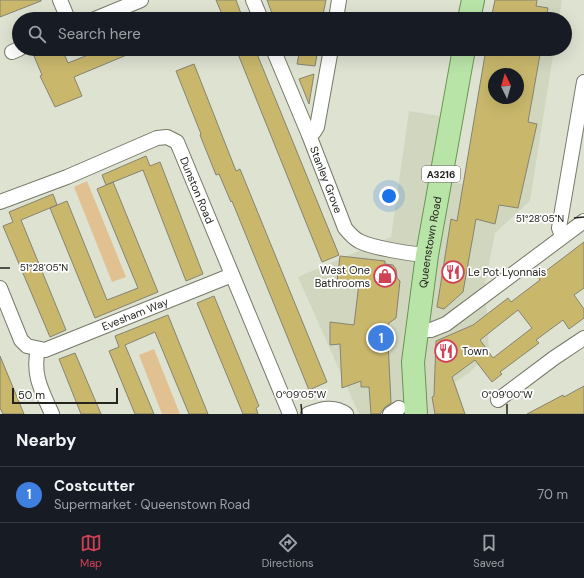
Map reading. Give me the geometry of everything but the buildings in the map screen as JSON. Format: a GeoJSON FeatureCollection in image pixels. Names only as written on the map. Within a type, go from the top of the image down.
{"type":"FeatureCollection","features":[{"type":"Feature","properties":{"kind":"main road"},"geometry":{"type":"LineString","coordinates":[[470,12],[473,0]]}},
{"type":"Feature","properties":{"kind":"main road","name":"Queenstown Road"},"geometry":{"type":"LineString","coordinates":[[401,412],[413,362],[426,255],[463,56]]}},
{"type":"Feature","properties":{"kind":"street"},"geometry":{"type":"LineString","coordinates":[[60,0],[65,12]]}},
{"type":"Feature","properties":{"kind":"street"},"geometry":{"type":"LineString","coordinates":[[112,12],[141,0]]}},
{"type":"Feature","properties":{"kind":"street"},"geometry":{"type":"LineString","coordinates":[[253,0],[258,12]]}},
{"type":"Feature","properties":{"kind":"street"},"geometry":{"type":"LineString","coordinates":[[337,12],[339,0]]}},
{"type":"Feature","properties":{"kind":"street","name":"Stanley Grove"},"geometry":{"type":"LineString","coordinates":[[276,56],[309,135],[345,228],[350,235],[358,241],[372,245],[416,255],[426,255]]}},
{"type":"Feature","properties":{"kind":"street"},"geometry":{"type":"LineString","coordinates":[[309,135],[314,132],[317,127],[330,56]]}},
{"type":"Feature","properties":{"kind":"street"},"geometry":{"type":"LineString","coordinates":[[562,236],[559,228],[584,82]]}},
{"type":"Feature","properties":{"kind":"street","name":"Dunston Road"},"geometry":{"type":"LineString","coordinates":[[0,202],[67,177],[157,138],[167,137],[177,142],[290,414]]}},
{"type":"Feature","properties":{"kind":"street"},"geometry":{"type":"LineString","coordinates":[[417,330],[431,330],[446,324],[584,221]]}},
{"type":"Feature","properties":{"kind":"street","name":"Evesham Way"},"geometry":{"type":"LineString","coordinates":[[38,350],[51,349],[232,275]]}},
{"type":"Feature","properties":{"kind":"street"},"geometry":{"type":"LineString","coordinates":[[0,288],[21,340],[26,346],[38,350],[35,362],[37,376],[52,414]]}},
{"type":"Feature","properties":{"kind":"street"},"geometry":{"type":"LineString","coordinates":[[498,400],[554,358],[584,338]]}},
{"type":"Feature","properties":{"kind":"street"},"geometry":{"type":"LineString","coordinates":[[308,414],[327,408],[335,409],[346,414]]}},
{"type":"Feature","properties":{"kind":"shaded area"},"geometry":{"type":"Polygon","coordinates":[[[533,0],[562,0],[560,12],[531,12],[533,0]]]}},
{"type":"Feature","properties":{"kind":"shaded area"},"geometry":{"type":"Polygon","coordinates":[[[524,56],[553,56],[530,201],[495,233],[485,285],[489,353],[469,373],[455,382],[465,414],[425,414],[407,412],[401,414],[359,414],[298,277],[391,237],[409,111],[446,117],[440,183],[503,185],[516,104],[524,104],[524,68],[522,68],[524,56]]]}},
{"type":"Feature","properties":{"kind":"shaded area"},"geometry":{"type":"Polygon","coordinates":[[[87,181],[126,277],[112,282],[74,187],[87,181]]]}},
{"type":"Feature","properties":{"kind":"shaded area"},"geometry":{"type":"Polygon","coordinates":[[[154,349],[180,414],[162,414],[139,355],[154,349]]]}},
{"type":"Feature","properties":{"kind":"place","name":"Le Pot Lyonnais"},"geometry":{"type":"Point","coordinates":[453,272]}},
{"type":"Feature","properties":{"kind":"place","name":"West One Bathrooms"},"geometry":{"type":"Point","coordinates":[385,276]}},
{"type":"Feature","properties":{"kind":"place","name":"Costcutter"},"geometry":{"type":"Point","coordinates":[381,338]}},
{"type":"Feature","properties":{"kind":"place","name":"Town"},"geometry":{"type":"Point","coordinates":[446,351]}}]}
